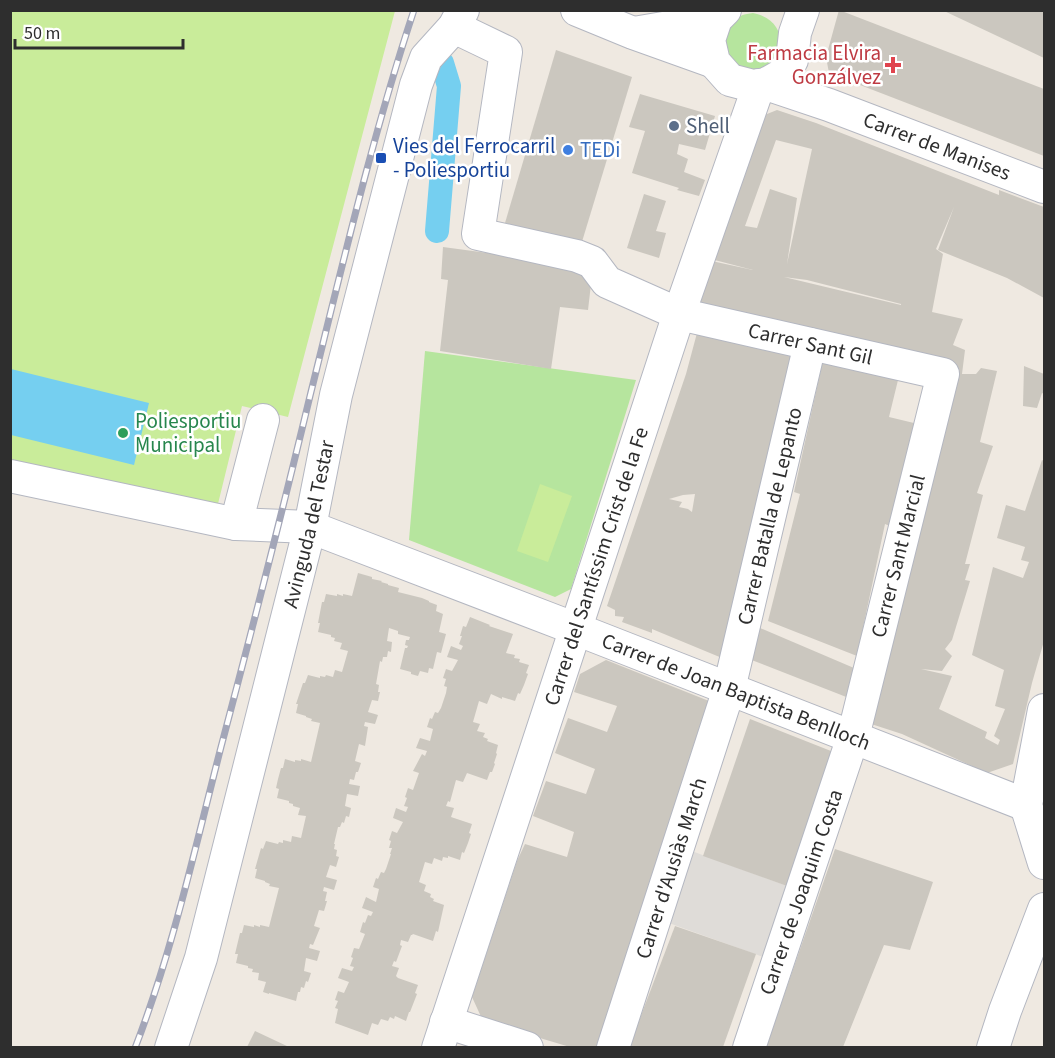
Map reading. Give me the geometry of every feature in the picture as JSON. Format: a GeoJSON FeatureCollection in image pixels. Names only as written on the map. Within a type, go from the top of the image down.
{"type":"FeatureCollection","features":[{"type":"Feature","properties":{"kind":"street"},"geometry":{"type":"LineString","coordinates":[[577,10],[714,62]]}},
{"type":"Feature","properties":{"kind":"street"},"geometry":{"type":"LineString","coordinates":[[633,33],[721,15]]}},
{"type":"Feature","properties":{"kind":"street"},"geometry":{"type":"LineString","coordinates":[[714,62],[709,40],[721,15]]}},
{"type":"Feature","properties":{"kind":"street","name":"Carrer Sant Gil"},"geometry":{"type":"LineString","coordinates":[[458,19],[506,52],[478,234],[578,256],[592,262],[607,282],[679,314],[943,374]]}},
{"type":"Feature","properties":{"kind":"street","name":"Avinguda del Testar"},"geometry":{"type":"LineString","coordinates":[[171,1047],[201,958],[310,527],[336,395],[416,85],[426,58],[458,19]]}},
{"type":"Feature","properties":{"kind":"street"},"geometry":{"type":"LineString","coordinates":[[763,84],[782,75],[793,28]]}},
{"type":"Feature","properties":{"kind":"street","name":"Carrer de Manises"},"geometry":{"type":"LineString","coordinates":[[793,28],[807,84],[829,105]]}},
{"type":"Feature","properties":{"kind":"street","name":"Carrer de Manises"},"geometry":{"type":"LineString","coordinates":[[714,62],[730,80],[753,86],[763,84],[829,105],[1044,187]]}},
{"type":"Feature","properties":{"kind":"street","name":"Carrer del Santíssim Crist de la Fe"},"geometry":{"type":"LineString","coordinates":[[442,1035],[679,314],[763,84]]}},
{"type":"Feature","properties":{"kind":"street","name":"Carrer Batalla de Lepanto"},"geometry":{"type":"LineString","coordinates":[[729,689],[810,344]]}},
{"type":"Feature","properties":{"kind":"street","name":"Carrer Sant Marcial"},"geometry":{"type":"LineString","coordinates":[[852,737],[943,374]]}},
{"type":"Feature","properties":{"kind":"street"},"geometry":{"type":"LineString","coordinates":[[236,524],[262,420]]}},
{"type":"Feature","properties":{"kind":"street","name":"Carrer de Joan Baptista Benlloch"},"geometry":{"type":"LineString","coordinates":[[10,476],[236,524],[310,527],[1026,805]]}},
{"type":"Feature","properties":{"kind":"street","name":"Carrer d'Ausiàs March"},"geometry":{"type":"LineString","coordinates":[[613,1047],[729,689]]}},
{"type":"Feature","properties":{"kind":"street"},"geometry":{"type":"LineString","coordinates":[[1044,710],[1026,805],[1044,863]]}},
{"type":"Feature","properties":{"kind":"street","name":"Carrer de Joaquim Costa"},"geometry":{"type":"LineString","coordinates":[[749,1047],[852,737]]}},
{"type":"Feature","properties":{"kind":"street"},"geometry":{"type":"LineString","coordinates":[[993,1047],[1044,909]]}},
{"type":"Feature","properties":{"kind":"street"},"geometry":{"type":"LineString","coordinates":[[442,1035],[527,1047]]}},
{"type":"Feature","properties":{"kind":"green space"},"geometry":{"type":"Polygon","coordinates":[[[10,11],[395,11],[288,417],[242,406],[216,512],[11,460],[10,11]]]}},
{"type":"Feature","properties":{"kind":"green space"},"geometry":{"type":"Polygon","coordinates":[[[753,13],[767,18],[775,26],[780,36],[780,46],[771,64],[763,69],[752,70],[739,67],[727,57],[724,35],[735,20],[742,15],[753,13]]]}},
{"type":"Feature","properties":{"kind":"green space"},"geometry":{"type":"Polygon","coordinates":[[[425,351],[636,380],[571,589],[555,597],[409,540],[425,351]]]}},
{"type":"Feature","properties":{"kind":"green space"},"geometry":{"type":"Polygon","coordinates":[[[540,484],[572,496],[548,562],[517,551],[540,484]]]}},
{"type":"Feature","properties":{"kind":"shaded area"},"geometry":{"type":"Polygon","coordinates":[[[678,846],[801,891],[777,962],[655,918],[678,846]]]}},
{"type":"Feature","properties":{"kind":"water"},"geometry":{"type":"Polygon","coordinates":[[[11,369],[149,403],[134,465],[11,435],[11,369]]]}},
{"type":"Feature","properties":{"kind":"building"},"geometry":{"type":"Polygon","coordinates":[[[839,10],[1044,89],[1044,156],[829,73],[826,57],[839,10]]]}},
{"type":"Feature","properties":{"kind":"building"},"geometry":{"type":"Polygon","coordinates":[[[942,10],[1044,10],[1044,58],[942,10]]]}},
{"type":"Feature","properties":{"kind":"building","name":"TEDi"},"geometry":{"type":"Polygon","coordinates":[[[556,50],[632,77],[581,245],[505,223],[556,50]]]}},
{"type":"Feature","properties":{"kind":"building"},"geometry":{"type":"Polygon","coordinates":[[[640,94],[715,116],[705,150],[679,144],[677,154],[688,159],[684,172],[705,180],[699,196],[632,173],[645,131],[629,127],[640,94]]]}},
{"type":"Feature","properties":{"kind":"building"},"geometry":{"type":"Polygon","coordinates":[[[777,110],[816,123],[999,195],[999,190],[1044,207],[1044,298],[1007,278],[938,250],[954,207],[936,249],[943,254],[932,312],[963,319],[953,345],[965,350],[962,374],[976,374],[981,368],[997,371],[980,442],[993,446],[977,493],[983,495],[965,564],[970,564],[965,580],[970,581],[952,640],[945,649],[952,656],[942,671],[921,669],[952,676],[939,709],[987,732],[985,738],[998,745],[1000,740],[994,736],[1005,709],[995,706],[1004,670],[972,655],[993,567],[1023,578],[1029,562],[1021,560],[1025,547],[997,538],[1006,505],[1025,511],[1042,460],[1044,461],[1044,641],[1013,764],[987,773],[902,734],[865,722],[948,364],[693,304],[707,260],[753,270],[707,258],[752,120],[777,110]],[[776,140],[745,226],[757,228],[770,189],[797,198],[787,264],[812,149],[776,140]],[[784,277],[901,305],[807,280],[784,277]]]}},
{"type":"Feature","properties":{"kind":"building"},"geometry":{"type":"Polygon","coordinates":[[[644,194],[666,201],[656,231],[666,233],[659,258],[627,248],[644,194]]]}},
{"type":"Feature","properties":{"kind":"building"},"geometry":{"type":"Polygon","coordinates":[[[443,247],[593,267],[588,310],[560,307],[551,369],[440,351],[448,280],[441,279],[443,247]]]}},
{"type":"Feature","properties":{"kind":"building"},"geometry":{"type":"Polygon","coordinates":[[[697,333],[795,357],[722,658],[652,629],[652,633],[622,622],[624,617],[615,616],[615,610],[607,606],[686,374],[697,333]],[[695,494],[669,499],[682,502],[679,507],[692,512],[695,494]]]}},
{"type":"Feature","properties":{"kind":"building"},"geometry":{"type":"Polygon","coordinates":[[[823,360],[899,376],[889,417],[918,424],[892,527],[885,524],[857,656],[768,621],[800,494],[794,492],[823,360]]]}},
{"type":"Feature","properties":{"kind":"building"},"geometry":{"type":"Polygon","coordinates":[[[1024,366],[1044,374],[1044,394],[1042,393],[1037,408],[1023,406],[1024,366]]]}},
{"type":"Feature","properties":{"kind":"building"},"geometry":{"type":"Polygon","coordinates":[[[358,573],[399,588],[398,592],[422,598],[437,605],[436,611],[443,614],[439,632],[446,634],[441,653],[437,652],[433,669],[429,668],[428,673],[420,671],[418,676],[400,669],[405,648],[408,646],[405,645],[406,640],[410,637],[398,634],[398,631],[389,628],[387,641],[392,642],[391,652],[388,651],[387,657],[383,657],[382,662],[380,661],[376,684],[379,685],[378,692],[380,692],[378,701],[372,700],[368,712],[378,715],[375,724],[365,722],[364,726],[368,727],[365,746],[359,744],[355,761],[361,763],[354,780],[350,779],[349,784],[360,786],[358,796],[347,794],[345,806],[351,808],[349,817],[346,816],[344,823],[342,822],[338,827],[334,844],[334,849],[337,850],[336,856],[339,857],[336,867],[330,865],[326,877],[337,880],[334,890],[324,887],[323,891],[327,892],[325,901],[327,901],[324,911],[319,910],[314,926],[320,928],[313,945],[310,944],[309,948],[320,951],[317,961],[306,958],[304,971],[311,973],[304,988],[301,987],[298,992],[296,1001],[263,992],[266,982],[258,980],[259,973],[252,972],[253,969],[236,963],[238,954],[235,954],[244,925],[269,927],[279,888],[269,886],[270,884],[265,881],[255,878],[261,848],[263,849],[266,841],[278,844],[283,843],[283,840],[291,842],[292,836],[301,838],[306,816],[298,815],[300,808],[293,806],[289,801],[277,798],[279,789],[276,788],[285,759],[295,762],[301,759],[311,762],[320,723],[296,713],[298,704],[296,704],[308,675],[320,678],[326,675],[333,677],[335,670],[342,672],[348,651],[340,649],[342,643],[334,641],[335,638],[331,635],[318,632],[320,623],[318,623],[326,594],[352,596],[358,573]]]}},
{"type":"Feature","properties":{"kind":"building"},"geometry":{"type":"Polygon","coordinates":[[[470,617],[513,634],[506,653],[515,655],[514,658],[520,659],[519,662],[529,665],[526,673],[528,674],[515,701],[491,694],[487,704],[479,701],[473,722],[480,724],[477,731],[485,733],[483,737],[488,739],[487,741],[498,745],[495,764],[487,780],[467,773],[463,782],[456,780],[450,802],[448,801],[446,806],[454,808],[451,817],[472,824],[468,843],[460,860],[448,856],[448,858],[443,857],[442,861],[434,858],[432,864],[425,862],[419,882],[426,885],[424,891],[431,894],[433,901],[444,905],[438,932],[436,931],[433,941],[413,934],[408,942],[401,940],[400,945],[402,946],[392,966],[399,968],[396,976],[398,978],[418,985],[415,993],[417,994],[406,1021],[395,1016],[394,1019],[390,1017],[388,1021],[381,1019],[378,1025],[372,1023],[368,1035],[335,1023],[338,1009],[335,1008],[338,1001],[335,1000],[338,991],[344,993],[349,982],[338,978],[342,968],[352,971],[354,967],[350,966],[354,948],[359,949],[365,934],[360,932],[363,922],[365,923],[368,915],[371,916],[373,912],[362,908],[366,897],[376,902],[379,889],[373,887],[376,878],[378,879],[381,872],[384,873],[386,869],[392,848],[389,848],[391,841],[389,840],[392,831],[397,833],[403,822],[393,818],[396,808],[406,812],[408,807],[404,806],[407,798],[405,797],[408,788],[413,790],[419,773],[413,771],[422,754],[425,756],[427,751],[416,748],[420,738],[430,741],[433,729],[427,727],[430,718],[432,719],[435,712],[438,713],[441,708],[446,693],[447,687],[444,686],[446,679],[443,678],[446,669],[452,671],[458,660],[447,657],[451,646],[461,650],[463,646],[459,644],[462,636],[460,636],[463,626],[466,627],[470,617]]]}},
{"type":"Feature","properties":{"kind":"building"},"geometry":{"type":"Polygon","coordinates":[[[760,628],[861,671],[854,700],[749,659],[760,628]]]}},
{"type":"Feature","properties":{"kind":"building"},"geometry":{"type":"Polygon","coordinates":[[[606,660],[714,703],[598,1047],[570,1047],[483,1021],[472,997],[517,861],[525,844],[567,857],[574,832],[533,816],[546,781],[586,794],[595,769],[555,753],[568,718],[607,732],[617,706],[574,692],[580,674],[606,660]]]}},
{"type":"Feature","properties":{"kind":"building"},"geometry":{"type":"Polygon","coordinates":[[[750,719],[836,753],[787,886],[703,856],[750,719]]]}},
{"type":"Feature","properties":{"kind":"building"},"geometry":{"type":"Polygon","coordinates":[[[835,849],[933,882],[910,950],[884,945],[843,1047],[766,1047],[835,849]]]}},
{"type":"Feature","properties":{"kind":"building"},"geometry":{"type":"Polygon","coordinates":[[[675,926],[756,954],[723,1047],[629,1047],[675,926]]]}},
{"type":"Feature","properties":{"kind":"building"},"geometry":{"type":"Polygon","coordinates":[[[255,1031],[289,1047],[247,1047],[255,1031]]]}},
{"type":"Feature","properties":{"kind":"waterway"},"geometry":{"type":"LineString","coordinates":[[437,231],[449,86],[442,63]]}},
{"type":"Feature","properties":{"kind":"railway"},"geometry":{"type":"LineString","coordinates":[[135,1048],[161,974],[182,899],[278,528],[358,202],[414,10]]}},
{"type":"Feature","properties":{"kind":"place","name":"Farmacia Elvira Gonzálvez"},"geometry":{"type":"Point","coordinates":[893,65]}},
{"type":"Feature","properties":{"kind":"place","name":"Shell"},"geometry":{"type":"Point","coordinates":[674,126]}},
{"type":"Feature","properties":{"kind":"place","name":"TEDi"},"geometry":{"type":"Point","coordinates":[568,150]}},
{"type":"Feature","properties":{"kind":"place","name":"Vies del Ferrocarril - Poliesportiu"},"geometry":{"type":"Point","coordinates":[381,158]}},
{"type":"Feature","properties":{"kind":"place","name":"Poliesportiu Municipal"},"geometry":{"type":"Point","coordinates":[123,433]}}]}
